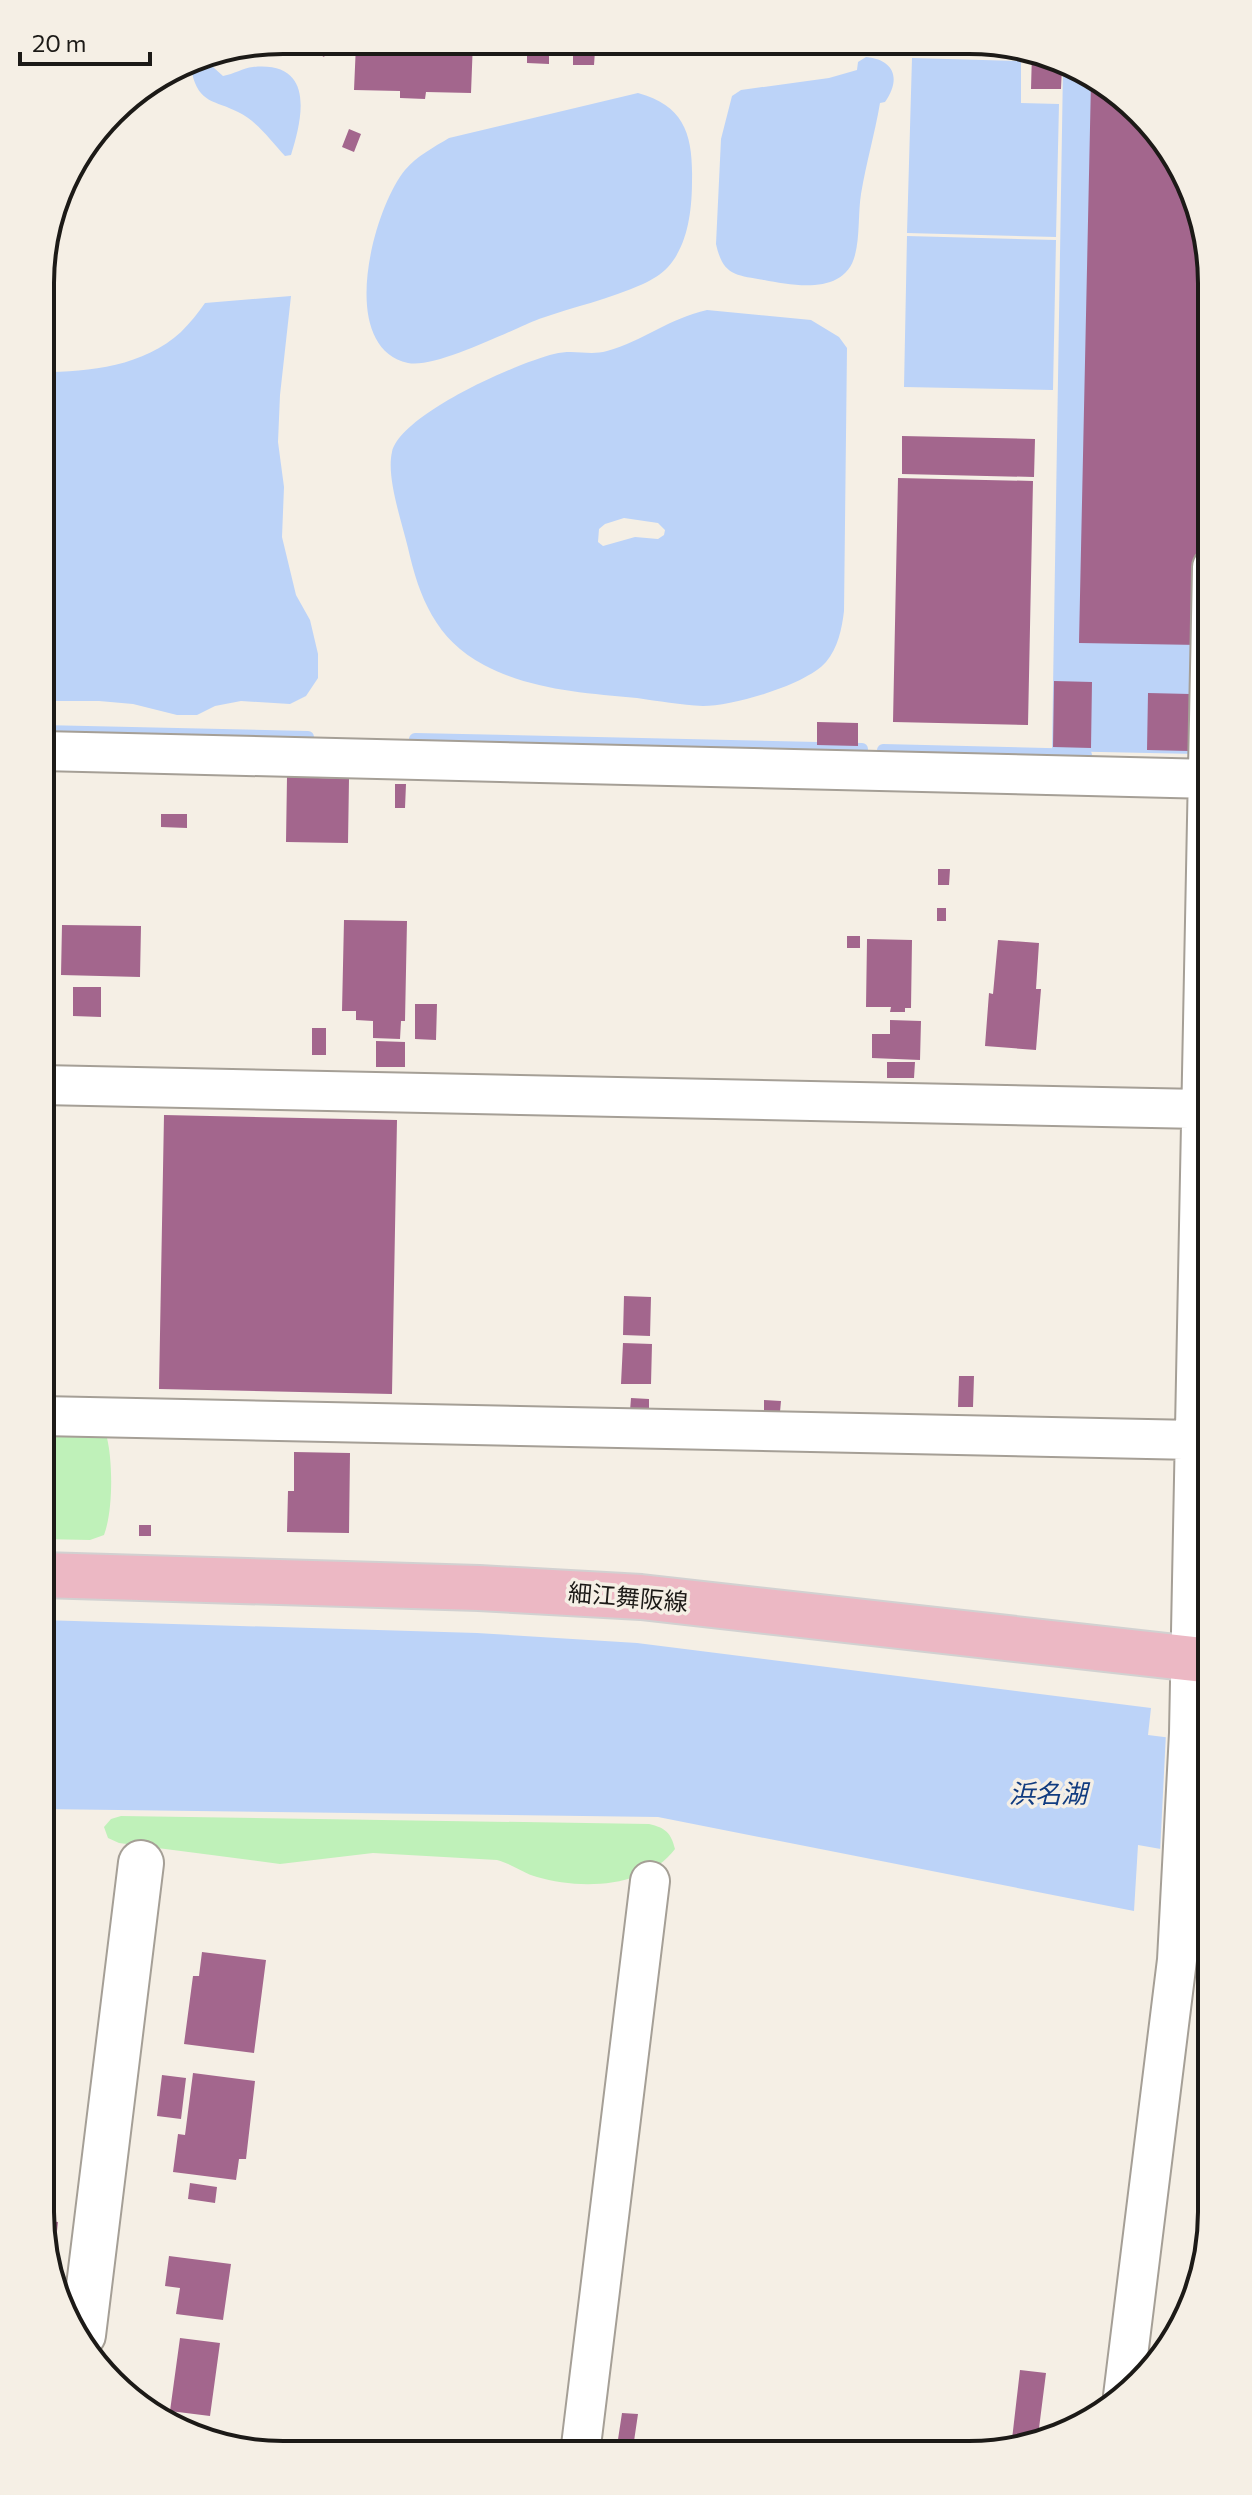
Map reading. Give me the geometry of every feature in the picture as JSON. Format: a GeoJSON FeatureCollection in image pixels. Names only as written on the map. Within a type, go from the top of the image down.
{"type":"FeatureCollection","features":[{"type":"Feature","properties":{"kind":"main road","name":"細江舞阪線"},"geometry":{"type":"LineString","coordinates":[[54,1575],[432,1586],[641,1597],[1198,1660]]}},
{"type":"Feature","properties":{"kind":"street"},"geometry":{"type":"LineString","coordinates":[[54,751],[1198,779]]}},
{"type":"Feature","properties":{"kind":"street"},"geometry":{"type":"LineString","coordinates":[[54,1085],[1198,1109]]}},
{"type":"Feature","properties":{"kind":"street"},"geometry":{"type":"LineString","coordinates":[[1198,1274],[1195,1440],[1198,1550]]}},
{"type":"Feature","properties":{"kind":"street"},"geometry":{"type":"LineString","coordinates":[[54,1416],[1195,1440]]}},
{"type":"Feature","properties":{"kind":"street"},"geometry":{"type":"LineString","coordinates":[[1125,2379],[1177,1960],[1189,1733],[1198,1678]]}},
{"type":"Feature","properties":{"kind":"street"},"geometry":{"type":"LineString","coordinates":[[84,2324],[141,1863]]}},
{"type":"Feature","properties":{"kind":"street"},"geometry":{"type":"LineString","coordinates":[[582,2441],[650,1881]]}},
{"type":"Feature","properties":{"kind":"green space"},"geometry":{"type":"Polygon","coordinates":[[[54,1432],[96,1433],[107,1438],[111,1487],[109,1513],[104,1535],[90,1540],[54,1539],[54,1432]]]}},
{"type":"Feature","properties":{"kind":"green space"},"geometry":{"type":"Polygon","coordinates":[[[121,1816],[649,1824],[667,1832],[675,1849],[663,1862],[630,1878],[573,1884],[537,1877],[497,1860],[373,1853],[280,1864],[119,1843],[108,1838],[104,1827],[111,1819],[121,1816]]]}},
{"type":"Feature","properties":{"kind":"water"},"geometry":{"type":"Polygon","coordinates":[[[866,57],[889,66],[894,78],[890,94],[885,102],[880,103],[861,194],[857,248],[849,268],[841,277],[817,285],[790,284],[732,272],[719,255],[716,244],[721,139],[732,96],[741,90],[829,78],[857,70],[858,62],[866,57]]]}},
{"type":"Feature","properties":{"kind":"water"},"geometry":{"type":"Polygon","coordinates":[[[912,58],[1021,61],[1021,103],[1059,104],[1056,237],[907,233],[912,58]]]}},
{"type":"Feature","properties":{"kind":"water"},"geometry":{"type":"Polygon","coordinates":[[[208,67],[213,67],[223,76],[253,67],[273,68],[287,73],[300,94],[301,109],[291,155],[285,156],[245,116],[204,96],[192,73],[208,67]]]}},
{"type":"Feature","properties":{"kind":"water"},"geometry":{"type":"Polygon","coordinates":[[[1063,75],[1120,111],[1159,156],[1186,209],[1196,253],[1198,754],[1052,751],[1063,75]]]}},
{"type":"Feature","properties":{"kind":"water"},"geometry":{"type":"Polygon","coordinates":[[[638,93],[654,99],[676,114],[688,136],[691,150],[692,192],[688,227],[675,258],[666,270],[649,281],[605,299],[539,319],[436,360],[408,363],[386,352],[373,332],[367,305],[368,275],[382,214],[405,170],[449,138],[638,93]]]}},
{"type":"Feature","properties":{"kind":"water"},"geometry":{"type":"Polygon","coordinates":[[[907,236],[1056,240],[1053,390],[904,387],[907,236]]]}},
{"type":"Feature","properties":{"kind":"water"},"geometry":{"type":"Polygon","coordinates":[[[291,296],[278,442],[284,487],[282,537],[296,595],[310,620],[318,654],[318,678],[306,696],[290,704],[241,701],[215,706],[197,715],[177,715],[133,704],[54,701],[54,372],[116,365],[150,353],[181,332],[205,303],[291,296]]]}},
{"type":"Feature","properties":{"kind":"water"},"geometry":{"type":"Polygon","coordinates":[[[707,310],[811,320],[839,337],[847,348],[844,611],[834,651],[826,662],[803,679],[750,698],[703,706],[539,685],[502,673],[467,655],[453,643],[432,616],[412,566],[391,474],[392,452],[400,437],[437,407],[514,368],[561,353],[607,351],[707,310]],[[624,518],[605,524],[599,529],[598,542],[603,546],[635,537],[658,539],[665,530],[658,523],[624,518]]]}},
{"type":"Feature","properties":{"kind":"water","name":"浜名湖"},"geometry":{"type":"Polygon","coordinates":[[[54,1620],[477,1633],[637,1643],[1151,1708],[1148,1735],[1198,1741],[1198,1856],[1138,1845],[1134,1911],[658,1817],[54,1809],[54,1620]]]}},
{"type":"Feature","properties":{"kind":"pier"},"geometry":{"type":"Polygon","coordinates":[[[1166,1733],[1198,1737],[1198,1860],[1160,1853],[1166,1733]]]}},
{"type":"Feature","properties":{"kind":"building"},"geometry":{"type":"Polygon","coordinates":[[[356,54],[472,54],[471,93],[426,92],[425,99],[400,98],[400,91],[354,90],[356,54]]]}},
{"type":"Feature","properties":{"kind":"building"},"geometry":{"type":"Polygon","coordinates":[[[527,54],[549,54],[549,64],[527,63],[527,54]]]}},
{"type":"Feature","properties":{"kind":"building"},"geometry":{"type":"Polygon","coordinates":[[[573,54],[595,54],[594,65],[573,65],[573,54]]]}},
{"type":"Feature","properties":{"kind":"building"},"geometry":{"type":"Polygon","coordinates":[[[1032,63],[1062,74],[1061,89],[1031,89],[1032,63]]]}},
{"type":"Feature","properties":{"kind":"building"},"geometry":{"type":"Polygon","coordinates":[[[1091,90],[1120,111],[1159,156],[1186,209],[1196,253],[1198,645],[1079,643],[1091,90]]]}},
{"type":"Feature","properties":{"kind":"building"},"geometry":{"type":"Polygon","coordinates":[[[349,129],[361,134],[354,152],[342,147],[349,129]]]}},
{"type":"Feature","properties":{"kind":"building"},"geometry":{"type":"Polygon","coordinates":[[[902,436],[1035,439],[1034,477],[902,474],[902,436]]]}},
{"type":"Feature","properties":{"kind":"building"},"geometry":{"type":"Polygon","coordinates":[[[898,478],[1033,481],[1028,725],[893,722],[898,478]]]}},
{"type":"Feature","properties":{"kind":"building"},"geometry":{"type":"Polygon","coordinates":[[[1054,681],[1092,682],[1091,748],[1053,747],[1054,681]]]}},
{"type":"Feature","properties":{"kind":"building"},"geometry":{"type":"Polygon","coordinates":[[[1148,693],[1190,694],[1189,751],[1147,750],[1148,693]]]}},
{"type":"Feature","properties":{"kind":"building"},"geometry":{"type":"Polygon","coordinates":[[[817,722],[858,723],[858,746],[817,745],[817,722]]]}},
{"type":"Feature","properties":{"kind":"building"},"geometry":{"type":"Polygon","coordinates":[[[287,777],[349,779],[348,843],[286,842],[287,777]]]}},
{"type":"Feature","properties":{"kind":"building"},"geometry":{"type":"Polygon","coordinates":[[[395,784],[406,784],[405,808],[395,808],[395,784]]]}},
{"type":"Feature","properties":{"kind":"building"},"geometry":{"type":"Polygon","coordinates":[[[161,814],[187,814],[187,828],[161,827],[161,814]]]}},
{"type":"Feature","properties":{"kind":"building"},"geometry":{"type":"Polygon","coordinates":[[[938,869],[950,869],[949,885],[938,885],[938,869]]]}},
{"type":"Feature","properties":{"kind":"building"},"geometry":{"type":"Polygon","coordinates":[[[937,908],[946,908],[946,921],[937,921],[937,908]]]}},
{"type":"Feature","properties":{"kind":"building"},"geometry":{"type":"Polygon","coordinates":[[[344,920],[407,921],[405,1021],[401,1021],[400,1039],[373,1038],[373,1021],[356,1020],[356,1011],[342,1011],[344,920]]]}},
{"type":"Feature","properties":{"kind":"building"},"geometry":{"type":"Polygon","coordinates":[[[62,925],[141,926],[140,977],[61,975],[62,925]]]}},
{"type":"Feature","properties":{"kind":"building"},"geometry":{"type":"Polygon","coordinates":[[[847,936],[860,936],[860,948],[847,948],[847,936]]]}},
{"type":"Feature","properties":{"kind":"building"},"geometry":{"type":"Polygon","coordinates":[[[867,939],[912,940],[911,1008],[905,1008],[905,1012],[890,1012],[891,1007],[866,1007],[867,939]]]}},
{"type":"Feature","properties":{"kind":"building"},"geometry":{"type":"Polygon","coordinates":[[[998,940],[1039,943],[1036,989],[1041,989],[1036,1050],[985,1046],[989,993],[993,994],[998,940]]]}},
{"type":"Feature","properties":{"kind":"building"},"geometry":{"type":"Polygon","coordinates":[[[73,987],[101,987],[101,1017],[73,1016],[73,987]]]}},
{"type":"Feature","properties":{"kind":"building"},"geometry":{"type":"Polygon","coordinates":[[[415,1004],[437,1004],[436,1040],[415,1039],[415,1004]]]}},
{"type":"Feature","properties":{"kind":"building"},"geometry":{"type":"Polygon","coordinates":[[[890,1020],[921,1021],[920,1060],[872,1058],[872,1034],[890,1034],[890,1020]]]}},
{"type":"Feature","properties":{"kind":"building"},"geometry":{"type":"Polygon","coordinates":[[[312,1028],[326,1028],[326,1055],[312,1055],[312,1028]]]}},
{"type":"Feature","properties":{"kind":"building"},"geometry":{"type":"Polygon","coordinates":[[[376,1041],[405,1042],[405,1067],[376,1067],[376,1041]]]}},
{"type":"Feature","properties":{"kind":"building"},"geometry":{"type":"Polygon","coordinates":[[[887,1062],[915,1062],[914,1078],[887,1078],[887,1062]]]}},
{"type":"Feature","properties":{"kind":"building"},"geometry":{"type":"Polygon","coordinates":[[[164,1115],[397,1120],[392,1394],[159,1389],[164,1115]]]}},
{"type":"Feature","properties":{"kind":"building"},"geometry":{"type":"Polygon","coordinates":[[[624,1296],[651,1297],[650,1336],[623,1335],[624,1296]]]}},
{"type":"Feature","properties":{"kind":"building"},"geometry":{"type":"Polygon","coordinates":[[[623,1343],[652,1344],[651,1384],[621,1384],[623,1343]]]}},
{"type":"Feature","properties":{"kind":"building"},"geometry":{"type":"Polygon","coordinates":[[[959,1376],[974,1376],[973,1407],[958,1407],[959,1376]]]}},
{"type":"Feature","properties":{"kind":"building"},"geometry":{"type":"Polygon","coordinates":[[[631,1398],[649,1399],[649,1411],[630,1411],[631,1398]]]}},
{"type":"Feature","properties":{"kind":"building"},"geometry":{"type":"Polygon","coordinates":[[[764,1400],[781,1401],[780,1412],[764,1411],[764,1400]]]}},
{"type":"Feature","properties":{"kind":"building"},"geometry":{"type":"Polygon","coordinates":[[[294,1452],[350,1453],[349,1533],[287,1532],[288,1491],[294,1491],[294,1452]]]}},
{"type":"Feature","properties":{"kind":"building"},"geometry":{"type":"Polygon","coordinates":[[[139,1525],[151,1525],[151,1536],[139,1536],[139,1525]]]}},
{"type":"Feature","properties":{"kind":"building"},"geometry":{"type":"Polygon","coordinates":[[[202,1952],[266,1960],[254,2053],[184,2044],[193,1976],[199,1976],[202,1952]]]}},
{"type":"Feature","properties":{"kind":"building"},"geometry":{"type":"Polygon","coordinates":[[[193,2073],[255,2081],[246,2159],[239,2159],[236,2180],[173,2172],[178,2134],[185,2135],[193,2073]]]}},
{"type":"Feature","properties":{"kind":"building"},"geometry":{"type":"Polygon","coordinates":[[[162,2075],[186,2078],[181,2119],[157,2116],[162,2075]]]}},
{"type":"Feature","properties":{"kind":"building"},"geometry":{"type":"Polygon","coordinates":[[[190,2183],[217,2187],[215,2203],[188,2199],[190,2183]]]}},
{"type":"Feature","properties":{"kind":"building"},"geometry":{"type":"Polygon","coordinates":[[[54,2222],[58,2222],[56,2241],[54,2222]]]}},
{"type":"Feature","properties":{"kind":"building"},"geometry":{"type":"Polygon","coordinates":[[[169,2256],[231,2264],[223,2320],[176,2314],[180,2288],[165,2286],[169,2256]]]}},
{"type":"Feature","properties":{"kind":"building"},"geometry":{"type":"Polygon","coordinates":[[[180,2338],[220,2343],[210,2416],[170,2411],[180,2338]]]}},
{"type":"Feature","properties":{"kind":"building"},"geometry":{"type":"Polygon","coordinates":[[[1020,2370],[1046,2373],[1039,2430],[1012,2437],[1020,2370]]]}},
{"type":"Feature","properties":{"kind":"building"},"geometry":{"type":"Polygon","coordinates":[[[622,2413],[638,2414],[634,2441],[618,2441],[622,2413]]]}},
{"type":"Feature","properties":{"kind":"waterway"},"geometry":{"type":"LineString","coordinates":[[54,731],[308,737]]}},
{"type":"Feature","properties":{"kind":"waterway"},"geometry":{"type":"LineString","coordinates":[[415,739],[862,749]]}},
{"type":"Feature","properties":{"kind":"waterway"},"geometry":{"type":"LineString","coordinates":[[883,750],[1086,755]]}}]}
